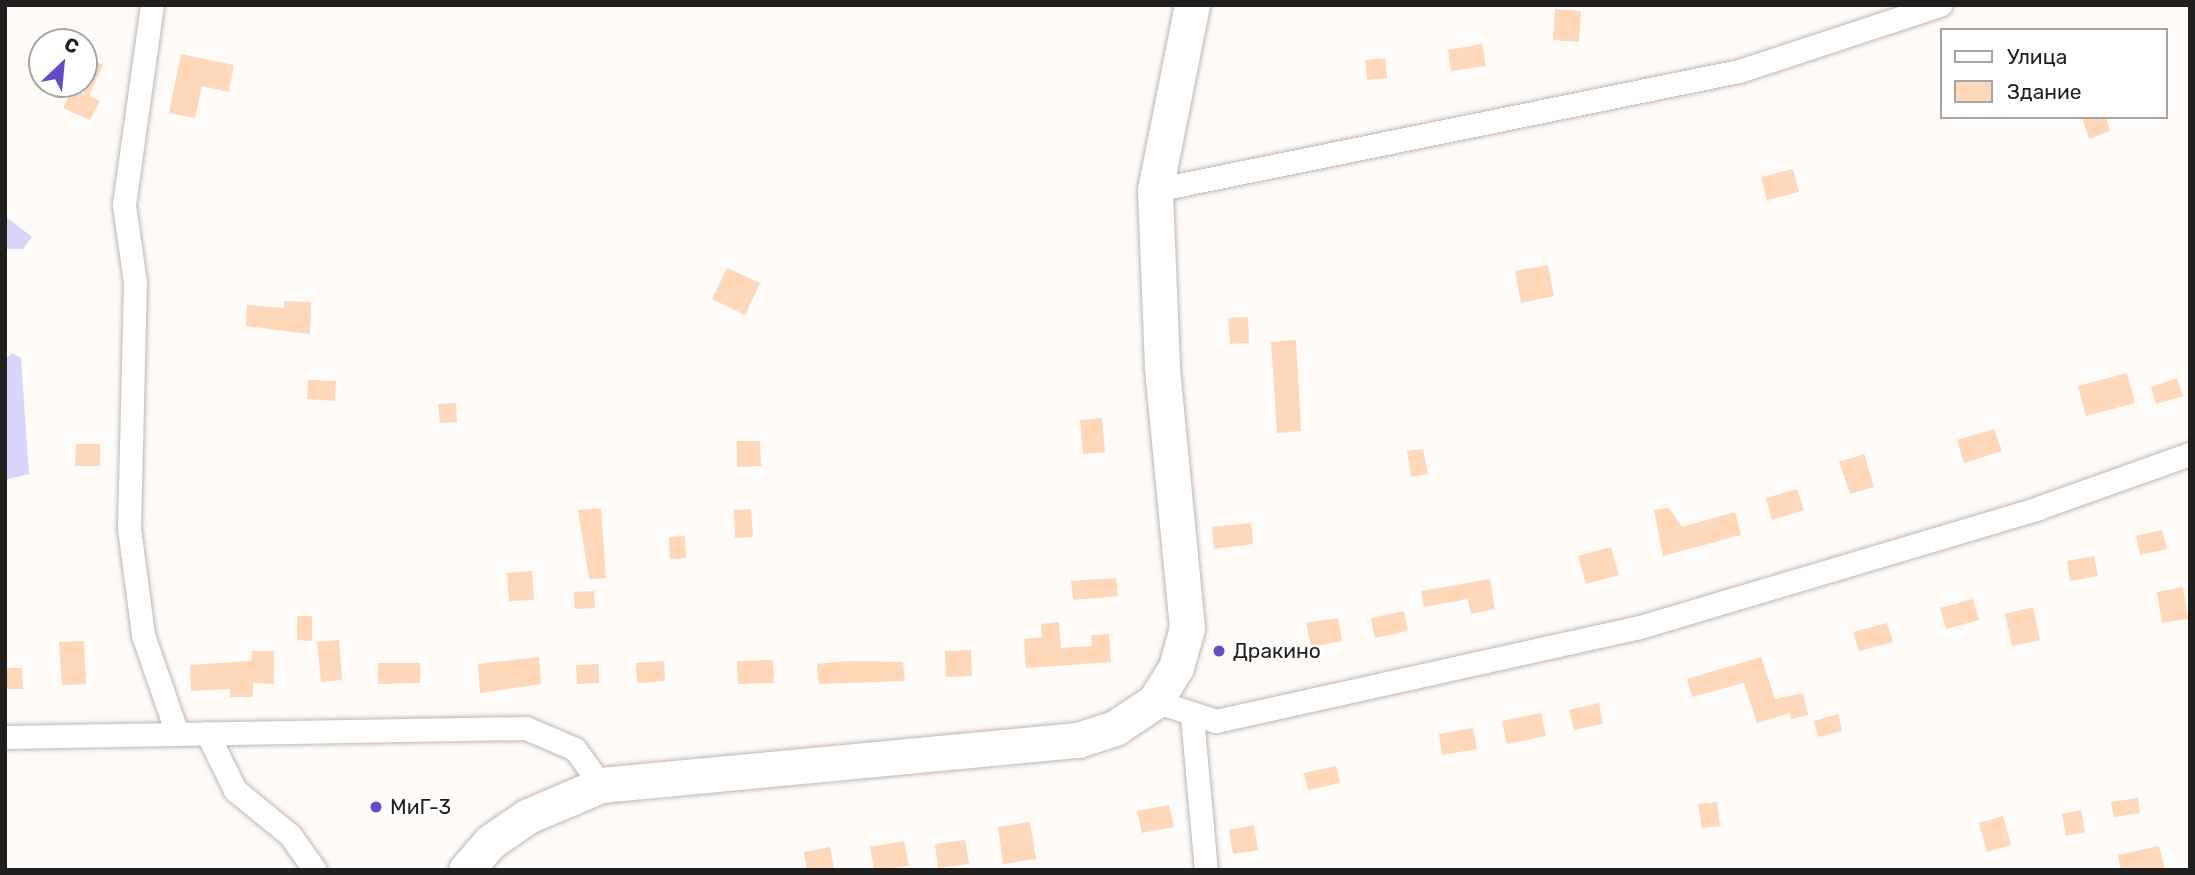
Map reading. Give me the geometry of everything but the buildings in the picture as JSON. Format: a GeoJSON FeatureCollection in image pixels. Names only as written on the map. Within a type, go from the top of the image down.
{"type":"FeatureCollection","features":[{"type":"Feature","properties":{"kind":"main road"},"geometry":{"type":"LineString","coordinates":[[466,870],[490,842],[528,816],[601,785],[1078,740],[1115,727],[1155,701],[1176,667],[1187,628],[1162,366],[1155,190],[1192,5]]}},
{"type":"Feature","properties":{"kind":"street"},"geometry":{"type":"LineString","coordinates":[[152,5],[124,205],[135,282],[129,528],[143,635],[177,733]]}},
{"type":"Feature","properties":{"kind":"street"},"geometry":{"type":"LineString","coordinates":[[1155,190],[1739,71],[1940,5]]}},
{"type":"Feature","properties":{"kind":"street"},"geometry":{"type":"LineString","coordinates":[[1155,701],[1192,718],[1216,720],[1640,627],[2038,508],[2190,454]]}},
{"type":"Feature","properties":{"kind":"street"},"geometry":{"type":"LineString","coordinates":[[1192,718],[1206,870]]}},
{"type":"Feature","properties":{"kind":"street"},"geometry":{"type":"LineString","coordinates":[[5,737],[526,728],[575,749],[601,785]]}},
{"type":"Feature","properties":{"kind":"street"},"geometry":{"type":"LineString","coordinates":[[206,733],[235,790],[290,835],[315,870]]}},
{"type":"Feature","properties":{"kind":"shaded area"},"geometry":{"type":"Polygon","coordinates":[[[5,216],[32,237],[23,249],[5,249],[5,216]]]}},
{"type":"Feature","properties":{"kind":"shaded area"},"geometry":{"type":"Polygon","coordinates":[[[12,353],[21,358],[29,474],[5,480],[5,360],[12,353]]]}},
{"type":"Feature","properties":{"kind":"place","name":"Дракино"},"geometry":{"type":"Point","coordinates":[1219,651]}},
{"type":"Feature","properties":{"kind":"place","name":"МиГ-3"},"geometry":{"type":"Point","coordinates":[376,807]}}]}
